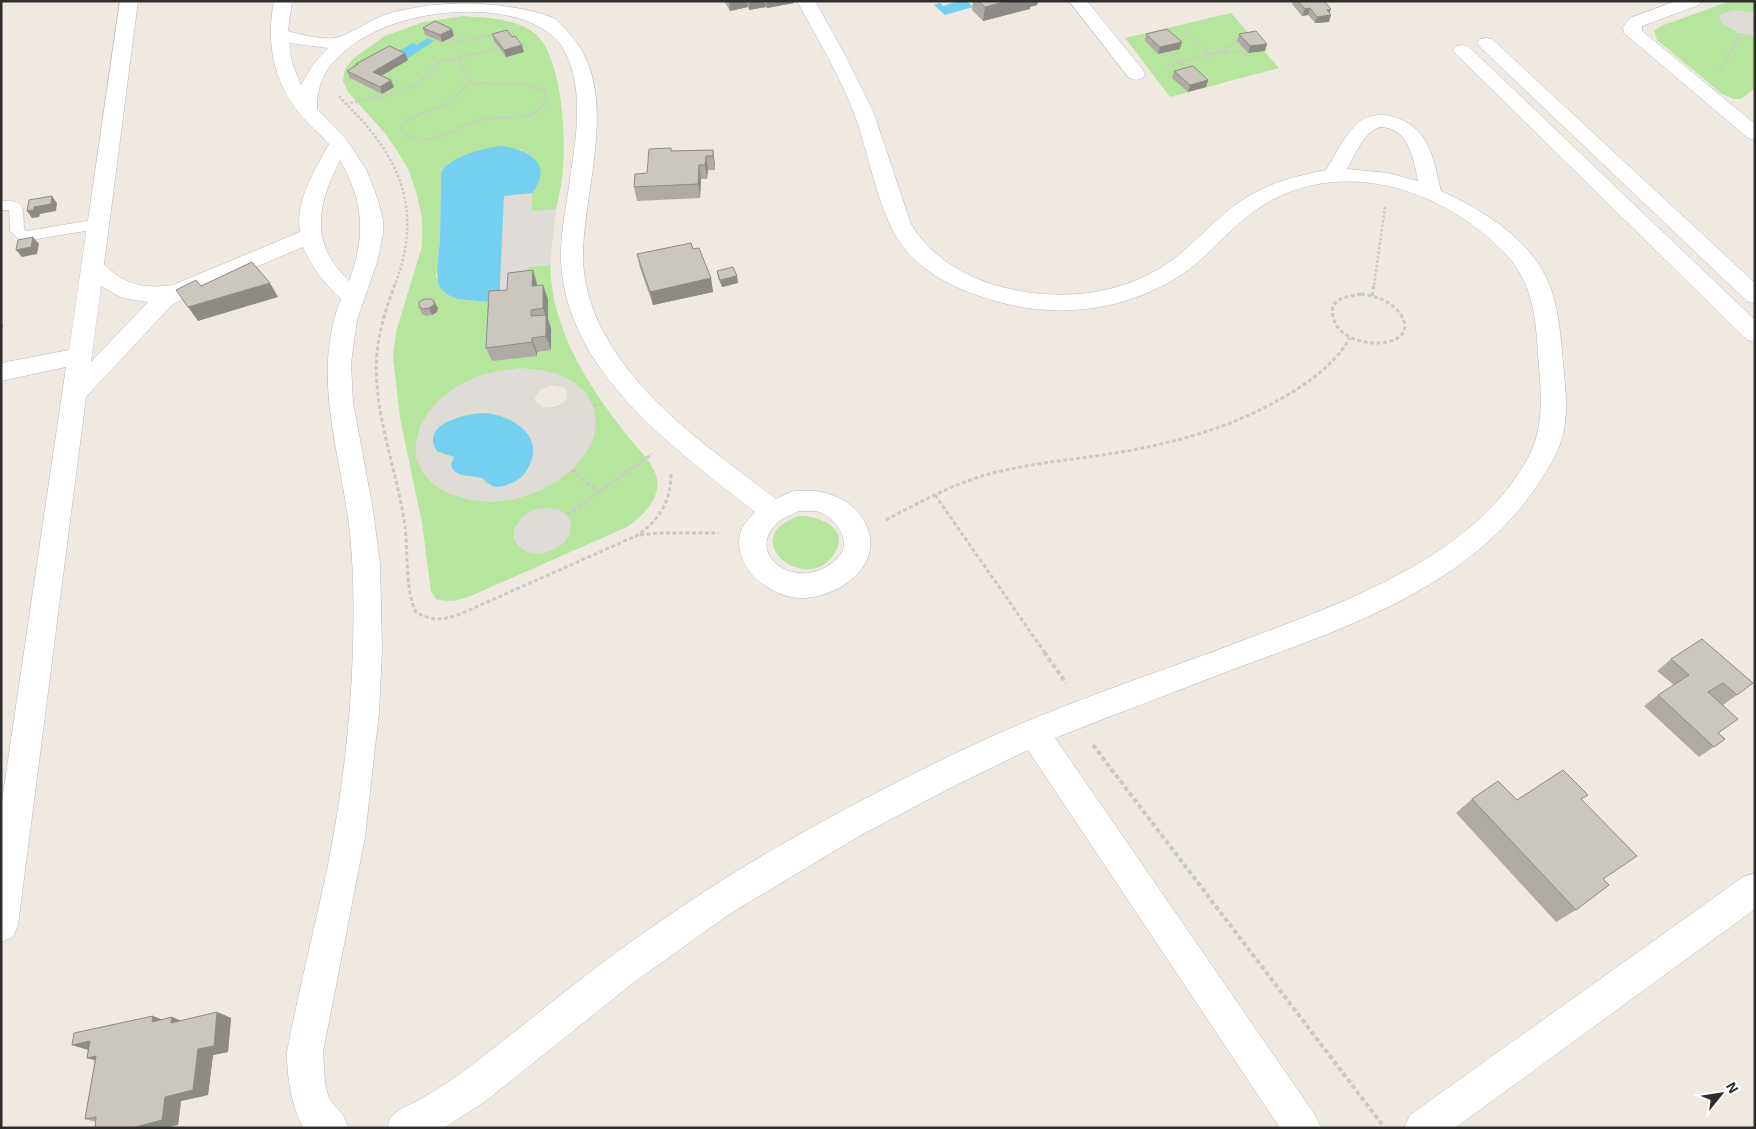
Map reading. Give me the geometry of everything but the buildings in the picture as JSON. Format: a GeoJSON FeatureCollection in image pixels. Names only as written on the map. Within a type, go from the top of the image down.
{"type":"FeatureCollection","features":[{"type":"Feature","properties":{"kind":"street"},"geometry":{"type":"LineString","coordinates":[[1,925],[128,1]]}},
{"type":"Feature","properties":{"kind":"street"},"geometry":{"type":"LineString","coordinates":[[284,1],[278,33],[284,65],[294,89],[307,110],[339,143],[354,166],[363,186],[372,221],[372,238],[368,260],[353,298],[341,341],[339,395],[364,539],[367,614],[365,707],[349,838],[305,1052],[305,1076],[309,1095],[317,1114],[330,1128]]}},
{"type":"Feature","properties":{"kind":"street"},"geometry":{"type":"LineString","coordinates":[[540,1],[556,27]]}},
{"type":"Feature","properties":{"kind":"street"},"geometry":{"type":"LineString","coordinates":[[406,1128],[446,1107],[471,1090],[633,961],[726,898],[838,831],[982,756],[1034,732],[1329,620],[1397,590],[1454,555],[1474,538],[1516,494],[1545,450],[1550,434],[1554,405],[1550,358],[1539,288],[1525,262],[1508,243],[1468,214],[1432,194],[1389,179],[1370,176],[1333,176],[1299,181],[1265,195],[1234,216],[1210,240],[1176,268],[1132,292],[1076,304],[1032,300],[973,286],[941,270],[916,248],[907,236],[900,224],[863,111],[836,55],[806,1]]}},
{"type":"Feature","properties":{"kind":"street"},"geometry":{"type":"LineString","coordinates":[[1078,1],[1136,74]]}},
{"type":"Feature","properties":{"kind":"street"},"geometry":{"type":"LineString","coordinates":[[1693,1],[1636,22],[1632,27],[1634,33],[1707,94],[1750,122]]}},
{"type":"Feature","properties":{"kind":"street"},"geometry":{"type":"LineString","coordinates":[[307,110],[306,98],[309,87],[321,66],[345,43],[373,26],[411,13],[455,5],[503,4],[532,14],[556,27],[568,38],[576,53],[582,70],[586,101],[587,120],[584,153],[572,253],[573,274],[586,321],[610,363],[668,433],[773,511]]}},
{"type":"Feature","properties":{"kind":"street"},"geometry":{"type":"LineString","coordinates":[[278,33],[290,39],[305,42],[345,43]]}},
{"type":"Feature","properties":{"kind":"street"},"geometry":{"type":"LineString","coordinates":[[1486,43],[1755,296]]}},
{"type":"Feature","properties":{"kind":"street"},"geometry":{"type":"LineString","coordinates":[[1462,50],[1755,334]]}},
{"type":"Feature","properties":{"kind":"street"},"geometry":{"type":"LineString","coordinates":[[1333,176],[1367,125],[1380,120],[1389,121],[1406,127],[1415,138],[1432,194]]}},
{"type":"Feature","properties":{"kind":"street"},"geometry":{"type":"LineString","coordinates":[[339,143],[311,207],[310,236],[321,265],[330,277],[353,298]]}},
{"type":"Feature","properties":{"kind":"street"},"geometry":{"type":"LineString","coordinates":[[74,395],[163,301],[177,292],[310,236]]}},
{"type":"Feature","properties":{"kind":"street"},"geometry":{"type":"LineString","coordinates":[[92,266],[106,281],[124,291],[146,295],[177,292]]}},
{"type":"Feature","properties":{"kind":"street"},"geometry":{"type":"LineString","coordinates":[[1,372],[80,356]]}},
{"type":"Feature","properties":{"kind":"street"},"geometry":{"type":"LineString","coordinates":[[796,501],[814,501],[829,504],[843,513],[852,523],[857,536],[857,550],[851,563],[839,575],[825,582],[808,586],[790,585],[774,579],[761,569],[753,556],[752,541],[754,532],[766,515],[779,506],[796,501]]}},
{"type":"Feature","properties":{"kind":"street"},"geometry":{"type":"LineString","coordinates":[[1034,732],[1302,1128]]}},
{"type":"Feature","properties":{"kind":"street"},"geometry":{"type":"LineString","coordinates":[[1423,1128],[1755,889]]}},
{"type":"Feature","properties":{"kind":"lane"},"geometry":{"type":"LineString","coordinates":[[1,206],[11,205],[16,207],[17,231],[24,236],[98,224]]}},
{"type":"Feature","properties":{"kind":"path"},"geometry":{"type":"LineString","coordinates":[[1185,31],[1210,55]]}},
{"type":"Feature","properties":{"kind":"path"},"geometry":{"type":"LineString","coordinates":[[1707,94],[1741,34]]}},
{"type":"Feature","properties":{"kind":"path"},"geometry":{"type":"LineString","coordinates":[[1136,74],[1210,55],[1238,41]]}},
{"type":"Feature","properties":{"kind":"path"},"geometry":{"type":"LineString","coordinates":[[346,104],[406,90],[419,83],[436,64],[457,57],[499,48]]}},
{"type":"Feature","properties":{"kind":"path"},"geometry":{"type":"LineString","coordinates":[[1169,51],[1191,73]]}},
{"type":"Feature","properties":{"kind":"path"},"geometry":{"type":"LineString","coordinates":[[1219,52],[1248,52]]}},
{"type":"Feature","properties":{"kind":"path"},"geometry":{"type":"LineString","coordinates":[[457,57],[471,84]]}},
{"type":"Feature","properties":{"kind":"path"},"geometry":{"type":"LineString","coordinates":[[321,66],[346,104],[372,132],[387,155],[401,182],[409,211],[407,246],[379,332],[376,368],[382,414],[402,506],[410,596],[416,612],[430,619],[448,618],[458,615],[638,535],[657,520],[668,502],[671,478],[668,433]]}},
{"type":"Feature","properties":{"kind":"path"},"geometry":{"type":"LineString","coordinates":[[471,84],[531,84],[544,91],[545,100],[541,108],[531,114],[513,118],[494,117],[478,120],[435,138],[416,140],[404,135],[401,128],[407,120],[418,113],[449,104],[460,89],[471,84]]}},
{"type":"Feature","properties":{"kind":"path"},"geometry":{"type":"LineString","coordinates":[[1372,296],[1389,179]]}},
{"type":"Feature","properties":{"kind":"path"},"geometry":{"type":"LineString","coordinates":[[1361,294],[1372,296],[1388,303],[1401,313],[1405,321],[1405,328],[1402,335],[1395,341],[1385,344],[1362,342],[1350,338],[1334,324],[1330,316],[1330,309],[1334,302],[1340,298],[1361,294]]}},
{"type":"Feature","properties":{"kind":"path"},"geometry":{"type":"LineString","coordinates":[[857,536],[935,495],[979,477],[1034,464],[1164,444],[1202,434],[1240,420],[1288,395],[1322,372],[1342,353],[1350,338]]}},
{"type":"Feature","properties":{"kind":"path"},"geometry":{"type":"LineString","coordinates":[[567,515],[599,492],[668,433]]}},
{"type":"Feature","properties":{"kind":"path"},"geometry":{"type":"LineString","coordinates":[[572,470],[599,492]]}},
{"type":"Feature","properties":{"kind":"path"},"geometry":{"type":"LineString","coordinates":[[935,495],[1078,714],[1385,1128]]}},
{"type":"Feature","properties":{"kind":"path"},"geometry":{"type":"LineString","coordinates":[[638,535],[754,532]]}},
{"type":"Feature","properties":{"kind":"green space"},"geometry":{"type":"Polygon","coordinates":[[[1730,1],[1755,1],[1755,88],[1741,99],[1734,99],[1722,94],[1657,40],[1654,31],[1661,26],[1730,1]]]}},
{"type":"Feature","properties":{"kind":"green space"},"geometry":{"type":"Polygon","coordinates":[[[1231,13],[1279,68],[1170,97],[1125,38],[1231,13]]]}},
{"type":"Feature","properties":{"kind":"green space"},"geometry":{"type":"Polygon","coordinates":[[[463,16],[509,21],[525,27],[543,42],[556,75],[564,136],[562,175],[551,244],[550,264],[555,303],[573,354],[611,415],[653,468],[657,483],[657,491],[650,505],[645,512],[627,527],[473,595],[450,601],[436,599],[431,591],[422,523],[400,418],[393,357],[396,332],[422,246],[422,219],[409,171],[384,132],[348,92],[343,81],[345,69],[354,58],[385,36],[424,22],[463,16]],[[491,148],[477,151],[451,162],[441,172],[440,239],[436,276],[441,289],[448,295],[458,299],[498,303],[504,196],[535,160],[521,150],[491,148]],[[552,385],[541,389],[535,397],[535,401],[542,407],[556,407],[567,398],[567,390],[563,387],[552,385]]]}},
{"type":"Feature","properties":{"kind":"green space"},"geometry":{"type":"Polygon","coordinates":[[[799,516],[824,521],[831,525],[839,537],[834,554],[822,566],[808,569],[794,567],[782,559],[774,549],[773,537],[781,526],[799,516]]]}},
{"type":"Feature","properties":{"kind":"shaded area"},"geometry":{"type":"Polygon","coordinates":[[[1734,10],[1755,13],[1755,36],[1738,33],[1722,23],[1719,18],[1721,14],[1734,10]]]}},
{"type":"Feature","properties":{"kind":"shaded area"},"geometry":{"type":"Polygon","coordinates":[[[532,193],[532,211],[556,209],[550,265],[528,267],[527,283],[510,301],[499,303],[504,196],[532,193]]]}},
{"type":"Feature","properties":{"kind":"shaded area"},"geometry":{"type":"Polygon","coordinates":[[[520,368],[540,370],[558,374],[574,382],[586,393],[593,406],[596,421],[594,437],[586,453],[574,468],[557,481],[537,492],[515,499],[492,502],[470,500],[450,494],[434,485],[423,473],[416,458],[416,443],[420,426],[429,411],[442,397],[459,385],[478,376],[520,368]],[[552,385],[541,389],[535,397],[535,401],[542,407],[554,408],[560,406],[567,398],[567,390],[563,387],[552,385]],[[484,413],[464,415],[438,428],[436,451],[454,457],[451,465],[458,474],[482,478],[487,484],[514,482],[523,476],[531,441],[523,429],[511,420],[502,416],[484,413]]]}},
{"type":"Feature","properties":{"kind":"shaded area"},"geometry":{"type":"Polygon","coordinates":[[[545,508],[558,509],[567,515],[571,523],[570,534],[564,543],[553,550],[540,554],[527,552],[518,546],[513,537],[515,527],[522,517],[533,510],[545,508]]]}},
{"type":"Feature","properties":{"kind":"water"},"geometry":{"type":"Polygon","coordinates":[[[959,1],[967,1],[973,7],[945,15],[934,5],[940,3],[943,6],[959,1]]]}},
{"type":"Feature","properties":{"kind":"water"},"geometry":{"type":"Polygon","coordinates":[[[428,38],[434,41],[408,58],[396,53],[413,43],[417,45],[428,38]]]}},
{"type":"Feature","properties":{"kind":"water"},"geometry":{"type":"Polygon","coordinates":[[[502,146],[530,155],[536,160],[541,174],[532,193],[504,196],[499,303],[458,299],[448,295],[441,289],[438,283],[441,172],[453,161],[469,153],[502,146]]]}},
{"type":"Feature","properties":{"kind":"water"},"geometry":{"type":"Polygon","coordinates":[[[484,413],[504,417],[513,422],[522,428],[532,443],[533,453],[525,473],[521,478],[503,486],[497,487],[481,478],[456,472],[451,465],[454,457],[437,451],[433,441],[434,433],[447,422],[467,415],[484,413]]]}}]}
